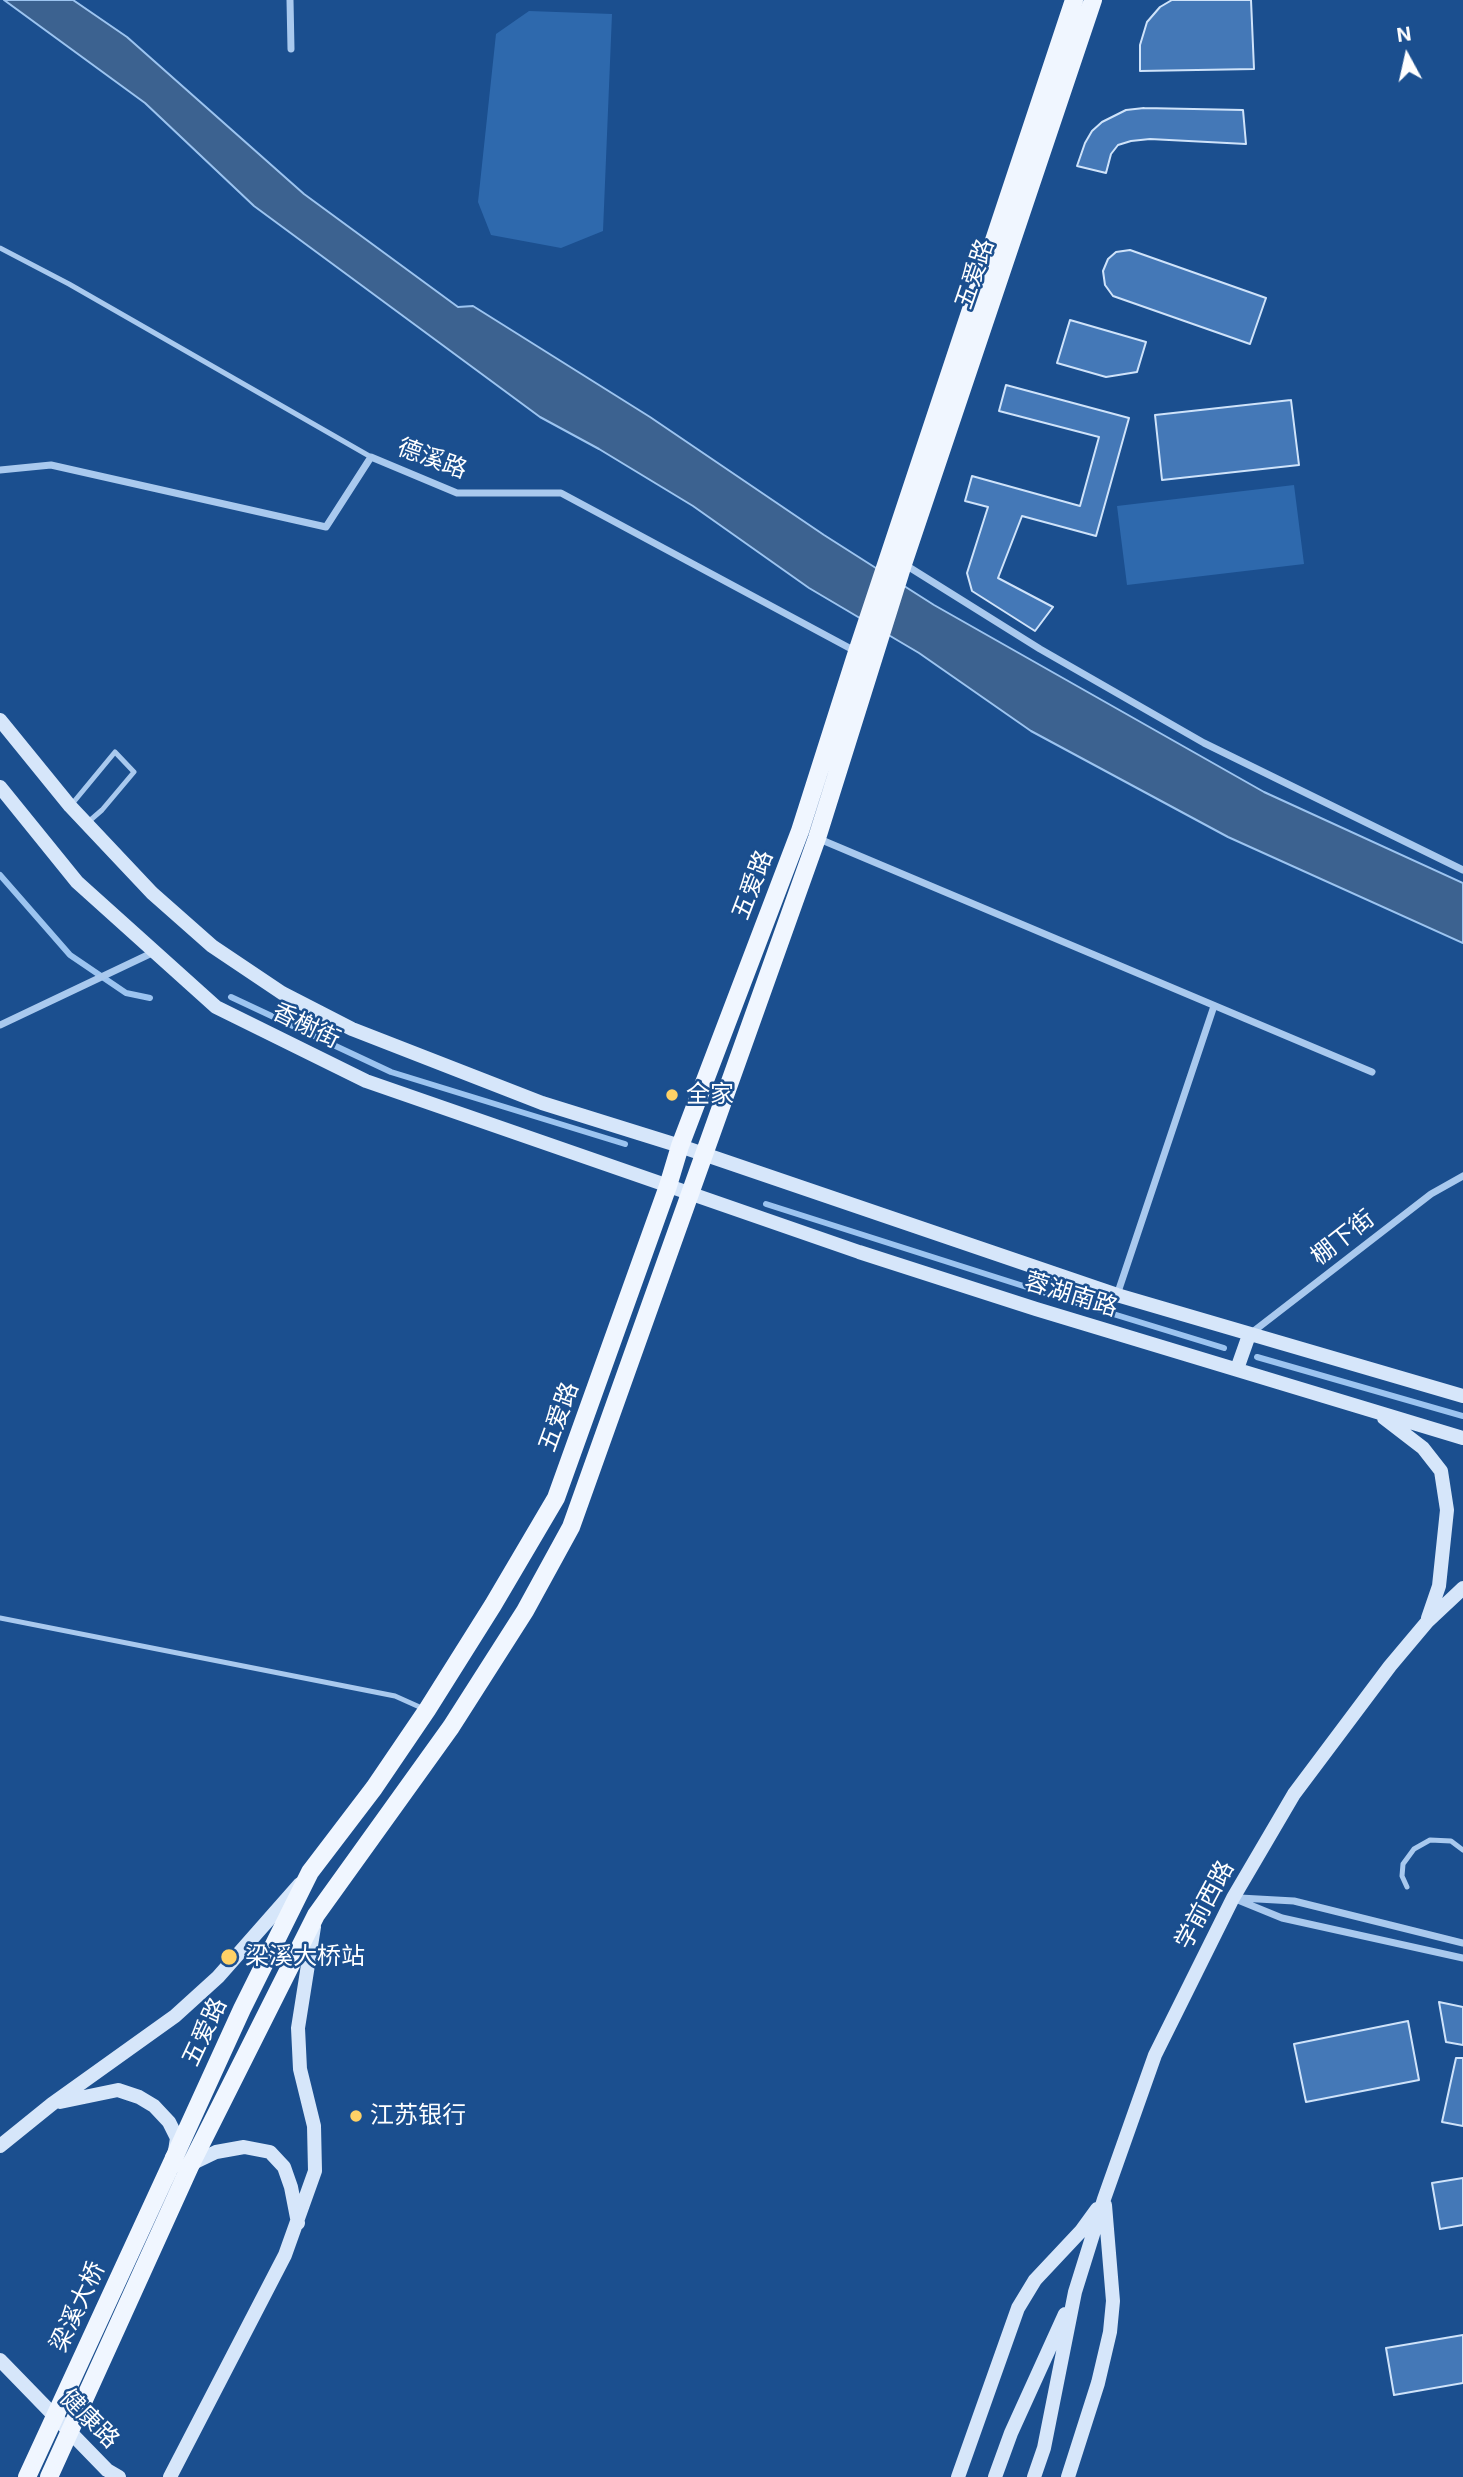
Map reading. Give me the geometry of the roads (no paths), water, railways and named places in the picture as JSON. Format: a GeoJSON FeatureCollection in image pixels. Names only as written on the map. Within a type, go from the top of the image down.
{"type":"FeatureCollection","features":[{"type":"Feature","properties":{"kind":"main road","name":"五爱路"},"geometry":{"type":"LineString","coordinates":[[896,559],[1073,0]]}},
{"type":"Feature","properties":{"kind":"main road","name":"五爱路"},"geometry":{"type":"LineString","coordinates":[[896,559],[1093,0]]}},
{"type":"Feature","properties":{"kind":"main road"},"geometry":{"type":"LineString","coordinates":[[871,637],[896,559]]}},
{"type":"Feature","properties":{"kind":"main road","name":"五爱路"},"geometry":{"type":"LineString","coordinates":[[174,2158],[242,2009],[310,1872],[374,1788],[427,1710],[556,1498],[680,1146],[808,835],[857,652],[871,637]]}},
{"type":"Feature","properties":{"kind":"main road","name":"五爱路"},"geometry":{"type":"LineString","coordinates":[[191,2164],[316,1915],[451,1727],[525,1611],[571,1527],[704,1155],[871,637]]}},
{"type":"Feature","properties":{"kind":"main road"},"geometry":{"type":"LineString","coordinates":[[0,720],[70,806]]}},
{"type":"Feature","properties":{"kind":"main road","name":"香榭街"},"geometry":{"type":"LineString","coordinates":[[0,787],[77,882],[216,1007],[366,1081],[668,1186]]}},
{"type":"Feature","properties":{"kind":"main road","name":"蓉湖南路"},"geometry":{"type":"LineString","coordinates":[[70,806],[152,893],[212,946],[282,993],[352,1029],[542,1102],[680,1146],[1117,1295],[1463,1396]]}},
{"type":"Feature","properties":{"kind":"main road","name":"蓉湖南路"},"geometry":{"type":"LineString","coordinates":[[668,1186],[1011,1301],[1463,1438]]}},
{"type":"Feature","properties":{"kind":"main road"},"geometry":{"type":"LineString","coordinates":[[1237,1369],[1249,1335]]}},
{"type":"Feature","properties":{"kind":"main road"},"geometry":{"type":"LineString","coordinates":[[1377,1413],[1423,1448],[1441,1471],[1447,1510],[1440,1586],[1427,1622]]}},
{"type":"Feature","properties":{"kind":"main road","name":"学前西路"},"geometry":{"type":"LineString","coordinates":[[1075,2292],[1104,2199],[1155,2055],[1233,1898],[1294,1794],[1390,1665],[1427,1622],[1463,1588]]}},
{"type":"Feature","properties":{"kind":"main road"},"geometry":{"type":"LineString","coordinates":[[0,2146],[52,2104],[183,2008],[218,1977],[310,1872]]}},
{"type":"Feature","properties":{"kind":"main road"},"geometry":{"type":"LineString","coordinates":[[170,2477],[285,2255],[315,2171],[314,2126],[300,2069],[298,2028],[316,1915]]}},
{"type":"Feature","properties":{"kind":"main road"},"geometry":{"type":"LineString","coordinates":[[52,2104],[118,2090],[139,2097],[154,2106],[169,2122],[177,2138],[174,2158]]}},
{"type":"Feature","properties":{"kind":"main road"},"geometry":{"type":"LineString","coordinates":[[191,2164],[216,2152],[244,2147],[270,2152],[284,2167],[298,2224]]}},
{"type":"Feature","properties":{"kind":"main road","name":"梁溪大桥"},"geometry":{"type":"LineString","coordinates":[[27,2477],[174,2158]]}},
{"type":"Feature","properties":{"kind":"main road","name":"梁溪大桥"},"geometry":{"type":"LineString","coordinates":[[48,2477],[191,2164]]}},
{"type":"Feature","properties":{"kind":"main road"},"geometry":{"type":"LineString","coordinates":[[958,2477],[1018,2308],[1035,2280],[1081,2231],[1104,2199]]}},
{"type":"Feature","properties":{"kind":"main road"},"geometry":{"type":"LineString","coordinates":[[1068,2477],[1098,2383],[1110,2332],[1113,2301],[1104,2199]]}},
{"type":"Feature","properties":{"kind":"main road"},"geometry":{"type":"LineString","coordinates":[[995,2477],[1011,2433],[1075,2292]]}},
{"type":"Feature","properties":{"kind":"main road"},"geometry":{"type":"LineString","coordinates":[[1034,2477],[1044,2448],[1075,2292]]}},
{"type":"Feature","properties":{"kind":"main road","name":"健康路"},"geometry":{"type":"LineString","coordinates":[[0,2360],[107,2470],[119,2477]]}},
{"type":"Feature","properties":{"kind":"street"},"geometry":{"type":"LineString","coordinates":[[290,0],[291,49]]}},
{"type":"Feature","properties":{"kind":"street","name":"德溪路"},"geometry":{"type":"LineString","coordinates":[[0,470],[51,465],[326,527],[371,457],[457,493],[561,493],[857,652]]}},
{"type":"Feature","properties":{"kind":"street"},"geometry":{"type":"LineString","coordinates":[[896,559],[1040,649],[1204,743],[1463,870]]}},
{"type":"Feature","properties":{"kind":"street"},"geometry":{"type":"LineString","coordinates":[[808,835],[1372,1072]]}},
{"type":"Feature","properties":{"kind":"street"},"geometry":{"type":"LineString","coordinates":[[0,1025],[128,962],[154,952]]}},
{"type":"Feature","properties":{"kind":"street"},"geometry":{"type":"LineString","coordinates":[[1117,1295],[1214,1006]]}},
{"type":"Feature","properties":{"kind":"street","name":"棚下街"},"geometry":{"type":"LineString","coordinates":[[1249,1335],[1432,1194],[1463,1176]]}},
{"type":"Feature","properties":{"kind":"street"},"geometry":{"type":"LineString","coordinates":[[1233,1898],[1294,1901],[1463,1944]]}},
{"type":"Feature","properties":{"kind":"street"},"geometry":{"type":"LineString","coordinates":[[1233,1898],[1282,1917],[1463,1958]]}},
{"type":"Feature","properties":{"kind":"lane"},"geometry":{"type":"LineString","coordinates":[[0,248],[69,284],[371,457]]}},
{"type":"Feature","properties":{"kind":"lane"},"geometry":{"type":"LineString","coordinates":[[70,806],[115,752],[134,772],[102,810],[87,823]]}},
{"type":"Feature","properties":{"kind":"lane"},"geometry":{"type":"LineString","coordinates":[[0,1618],[395,1696],[427,1710]]}},
{"type":"Feature","properties":{"kind":"lane"},"geometry":{"type":"LineString","coordinates":[[1407,1887],[1402,1876],[1403,1864],[1414,1849],[1430,1840],[1451,1841],[1463,1850]]}},
{"type":"Feature","properties":{"kind":"waterway"},"geometry":{"type":"LineString","coordinates":[[0,875],[70,955],[126,993],[150,998]]}},
{"type":"Feature","properties":{"kind":"waterway"},"geometry":{"type":"LineString","coordinates":[[231,997],[391,1072],[625,1144]]}},
{"type":"Feature","properties":{"kind":"waterway"},"geometry":{"type":"LineString","coordinates":[[766,1204],[1224,1348]]}},
{"type":"Feature","properties":{"kind":"waterway"},"geometry":{"type":"LineString","coordinates":[[1257,1357],[1463,1416]]}},
{"type":"Feature","properties":{"kind":"place","name":"全家"},"geometry":{"type":"Point","coordinates":[672,1095]}},
{"type":"Feature","properties":{"kind":"place","name":"梁溪大桥站"},"geometry":{"type":"Point","coordinates":[229,1957]}},
{"type":"Feature","properties":{"kind":"place","name":"江苏银行"},"geometry":{"type":"Point","coordinates":[356,2116]}}]}
